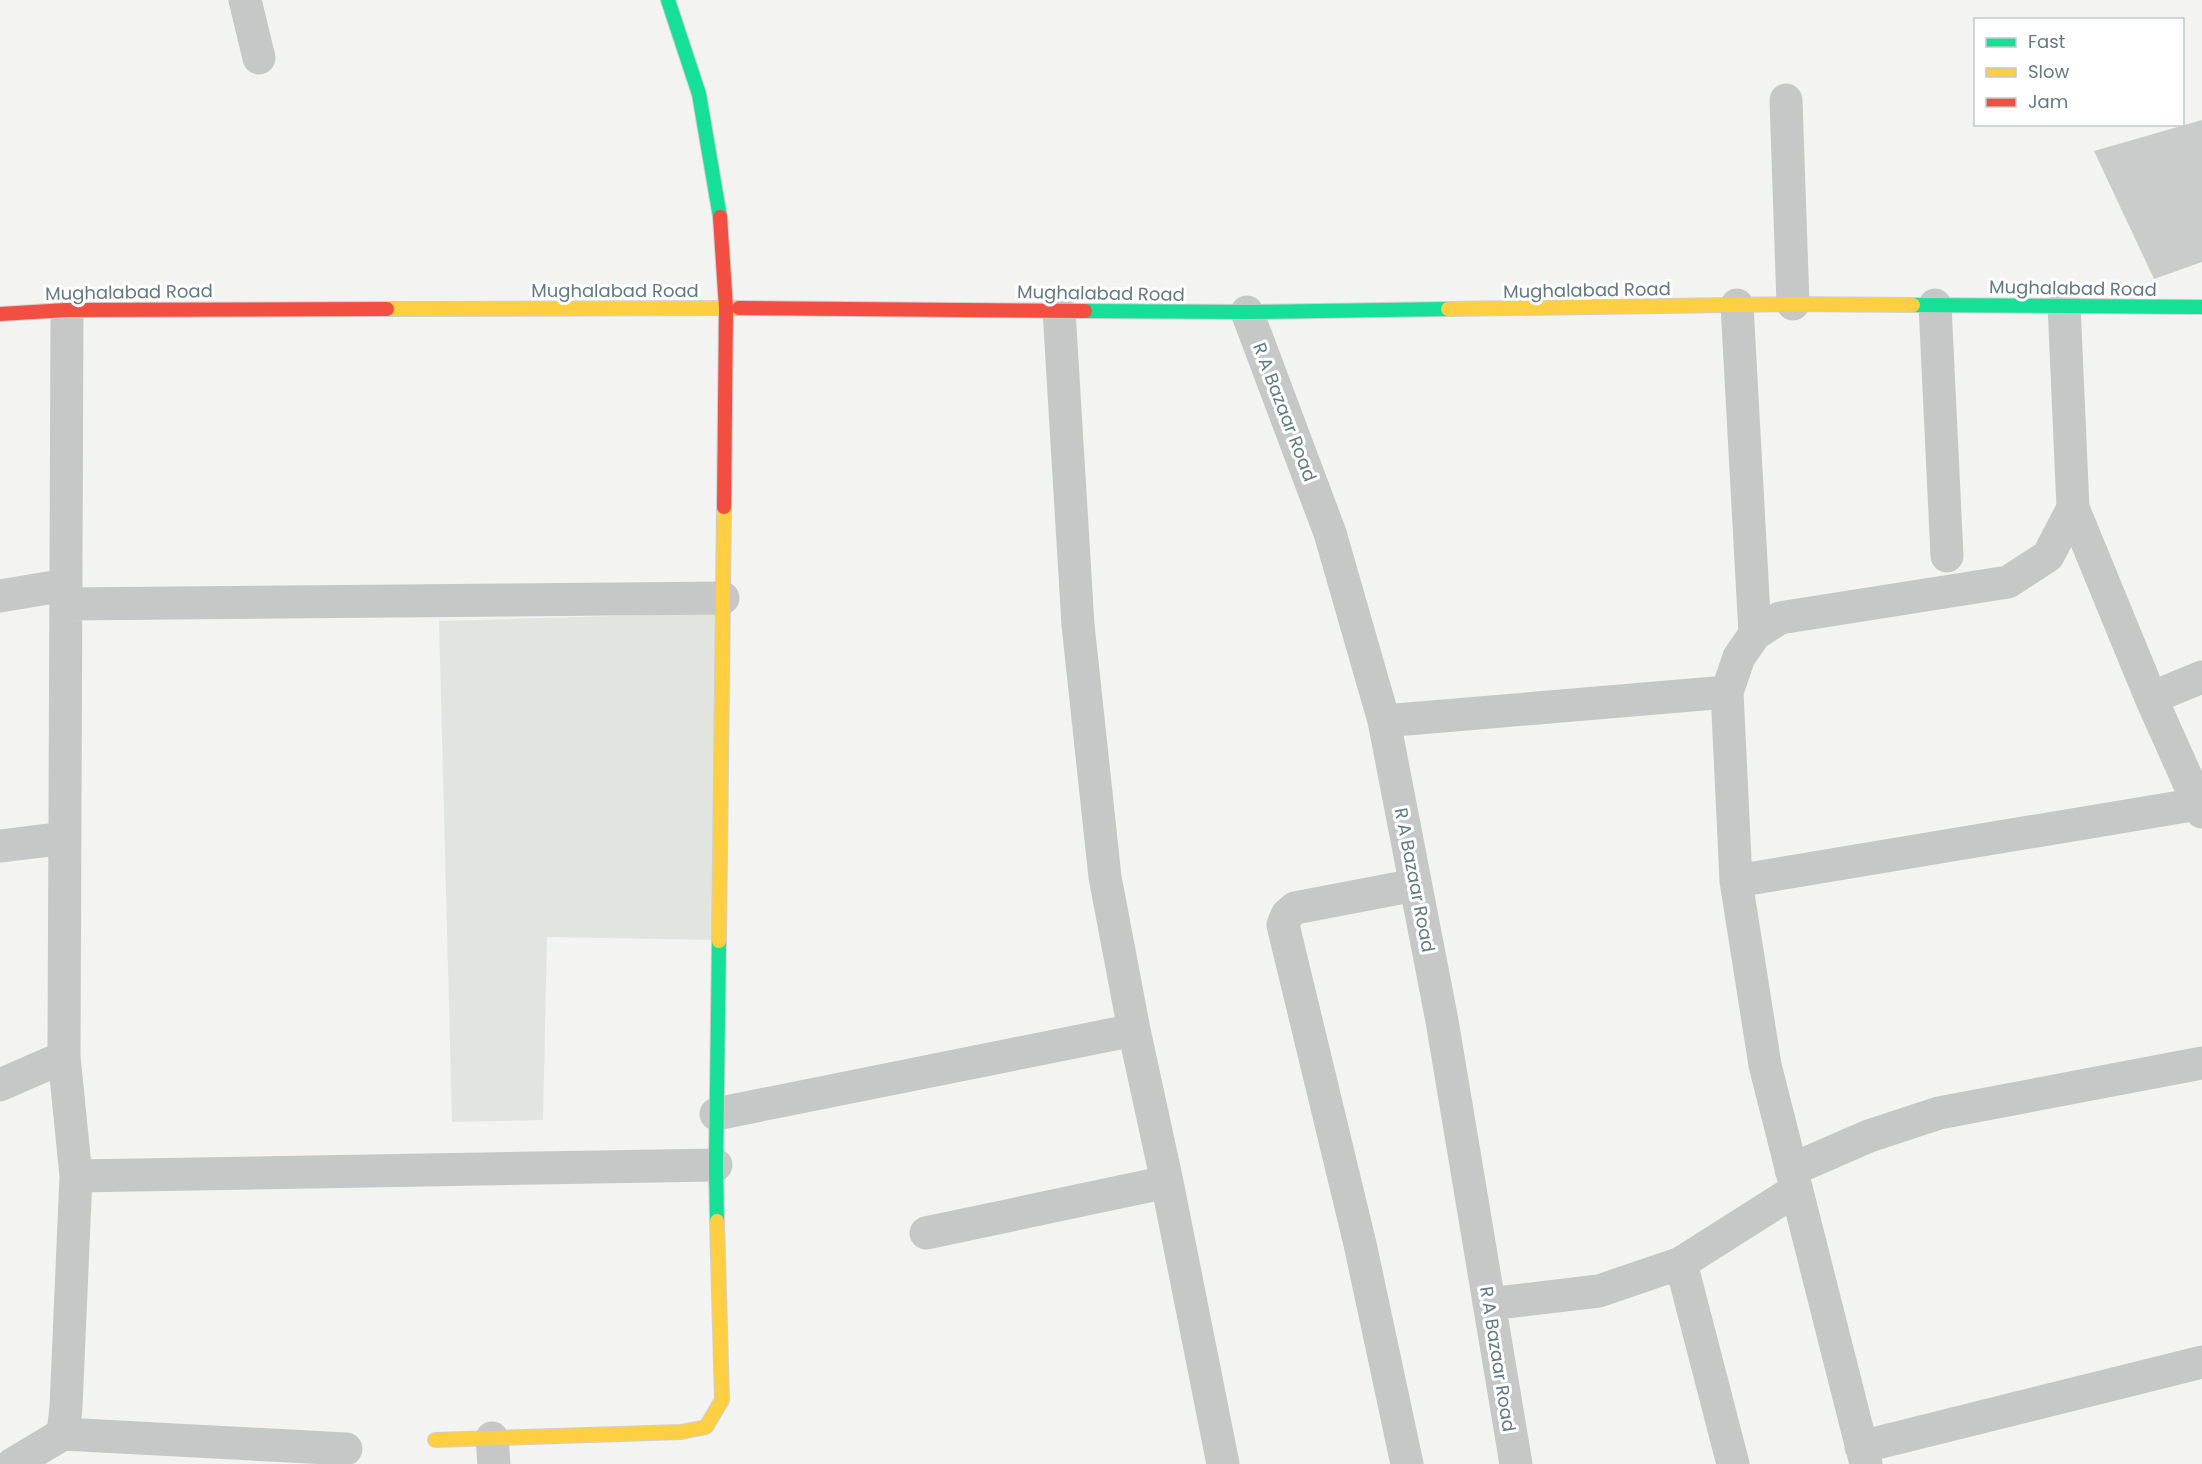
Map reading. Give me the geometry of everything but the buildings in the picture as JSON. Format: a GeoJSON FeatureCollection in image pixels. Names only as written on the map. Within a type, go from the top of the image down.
{"type":"FeatureCollection","features":[{"type":"Feature","properties":{"kind":"street"},"geometry":{"type":"LineString","coordinates":[[245,0],[259,58]]}},
{"type":"Feature","properties":{"kind":"street"},"geometry":{"type":"LineString","coordinates":[[435,1440],[493,1451],[681,1432],[706,1427],[722,1400],[716,1114],[726,308],[720,212],[701,106],[668,0]]}},
{"type":"Feature","properties":{"kind":"street"},"geometry":{"type":"LineString","coordinates":[[1786,100],[1793,304]]}},
{"type":"Feature","properties":{"kind":"street","name":"Mughalabad Road"},"geometry":{"type":"LineString","coordinates":[[0,314],[67,310],[726,308],[1247,312],[1793,304],[2202,307]]}},
{"type":"Feature","properties":{"kind":"street"},"geometry":{"type":"LineString","coordinates":[[1737,305],[1755,634]]}},
{"type":"Feature","properties":{"kind":"street"},"geometry":{"type":"LineString","coordinates":[[1935,305],[1947,556]]}},
{"type":"Feature","properties":{"kind":"street"},"geometry":{"type":"LineString","coordinates":[[1736,881],[2200,808],[2151,698],[2073,508],[2064,305]]}},
{"type":"Feature","properties":{"kind":"street"},"geometry":{"type":"LineString","coordinates":[[63,1434],[76,1176],[64,1057],[67,310]]}},
{"type":"Feature","properties":{"kind":"street"},"geometry":{"type":"LineString","coordinates":[[1059,310],[1078,625],[1105,878],[1223,1464]]}},
{"type":"Feature","properties":{"kind":"street","name":"R A Bazaar Road"},"geometry":{"type":"LineString","coordinates":[[1247,312],[1330,533],[1384,721],[1442,1021],[1514,1463]]}},
{"type":"Feature","properties":{"kind":"street"},"geometry":{"type":"LineString","coordinates":[[2073,508],[2048,556],[2008,582],[1780,618],[1755,634],[1739,657],[1727,692],[1736,881],[1765,1065],[1863,1455],[2202,1362]]}},
{"type":"Feature","properties":{"kind":"street"},"geometry":{"type":"LineString","coordinates":[[0,596],[66,594],[723,598]]}},
{"type":"Feature","properties":{"kind":"street"},"geometry":{"type":"LineString","coordinates":[[2151,698],[2202,677]]}},
{"type":"Feature","properties":{"kind":"street"},"geometry":{"type":"LineString","coordinates":[[1384,721],[1727,692]]}},
{"type":"Feature","properties":{"kind":"street"},"geometry":{"type":"LineString","coordinates":[[0,846],[65,838]]}},
{"type":"Feature","properties":{"kind":"street"},"geometry":{"type":"LineString","coordinates":[[1407,1464],[1360,1244],[1283,925],[1287,915],[1295,908],[1415,885]]}},
{"type":"Feature","properties":{"kind":"street"},"geometry":{"type":"LineString","coordinates":[[716,1114],[1134,1030]]}},
{"type":"Feature","properties":{"kind":"street"},"geometry":{"type":"LineString","coordinates":[[0,1085],[64,1057]]}},
{"type":"Feature","properties":{"kind":"street"},"geometry":{"type":"LineString","coordinates":[[1489,1304],[1599,1291],[1681,1263],[1794,1180],[1869,1136],[1939,1113],[2202,1063]]}},
{"type":"Feature","properties":{"kind":"street"},"geometry":{"type":"LineString","coordinates":[[76,1176],[716,1165]]}},
{"type":"Feature","properties":{"kind":"street"},"geometry":{"type":"LineString","coordinates":[[926,1233],[1167,1182]]}},
{"type":"Feature","properties":{"kind":"street"},"geometry":{"type":"LineString","coordinates":[[1681,1263],[1733,1464]]}},
{"type":"Feature","properties":{"kind":"street"},"geometry":{"type":"LineString","coordinates":[[14,1464],[63,1434],[346,1449]]}},
{"type":"Feature","properties":{"kind":"shaded area"},"geometry":{"type":"Polygon","coordinates":[[[716,613],[714,940],[547,937],[543,1120],[452,1122],[439,621],[716,613]]]}},
{"type":"Feature","properties":{"kind":"traffic: fast"},"geometry":{"type":"LineString","coordinates":[[668,0],[699,94],[720,217]]}},
{"type":"Feature","properties":{"kind":"traffic: fast"},"geometry":{"type":"LineString","coordinates":[[1913,305],[2202,307]]}},
{"type":"Feature","properties":{"kind":"traffic: fast"},"geometry":{"type":"LineString","coordinates":[[1085,311],[1247,312],[1448,309]]}},
{"type":"Feature","properties":{"kind":"traffic: fast"},"geometry":{"type":"LineString","coordinates":[[717,1221],[719,941]]}},
{"type":"Feature","properties":{"kind":"traffic: slow"},"geometry":{"type":"LineString","coordinates":[[1448,309],[1793,304],[1913,305]]}},
{"type":"Feature","properties":{"kind":"traffic: slow"},"geometry":{"type":"LineString","coordinates":[[387,309],[739,308]]}},
{"type":"Feature","properties":{"kind":"traffic: slow"},"geometry":{"type":"LineString","coordinates":[[719,941],[724,507]]}},
{"type":"Feature","properties":{"kind":"traffic: slow"},"geometry":{"type":"LineString","coordinates":[[435,1440],[681,1432],[706,1427],[722,1400],[717,1221]]}},
{"type":"Feature","properties":{"kind":"traffic: jam"},"geometry":{"type":"LineString","coordinates":[[720,217],[726,308],[724,507]]}},
{"type":"Feature","properties":{"kind":"traffic: jam"},"geometry":{"type":"LineString","coordinates":[[739,308],[1085,311]]}},
{"type":"Feature","properties":{"kind":"traffic: jam"},"geometry":{"type":"LineString","coordinates":[[0,314],[67,310],[387,309]]}}]}
